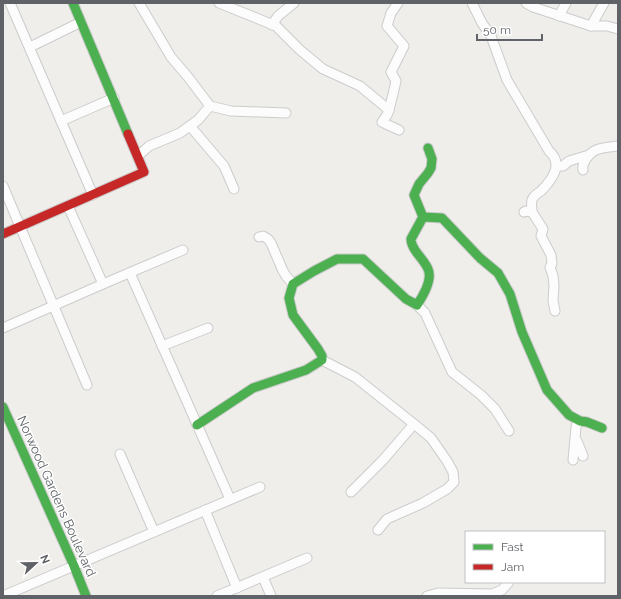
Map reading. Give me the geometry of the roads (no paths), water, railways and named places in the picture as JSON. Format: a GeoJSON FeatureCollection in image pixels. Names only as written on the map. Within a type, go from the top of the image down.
{"type":"FeatureCollection","features":[{"type":"Feature","properties":{"kind":"street"},"geometry":{"type":"LineString","coordinates":[[10,3],[93,195]]}},
{"type":"Feature","properties":{"kind":"street"},"geometry":{"type":"LineString","coordinates":[[3,234],[144,172],[74,3]]}},
{"type":"Feature","properties":{"kind":"street"},"geometry":{"type":"LineString","coordinates":[[139,3],[171,57],[210,106],[231,111],[286,113]]}},
{"type":"Feature","properties":{"kind":"street"},"geometry":{"type":"LineString","coordinates":[[219,3],[276,26],[300,50],[323,69],[360,86],[390,110]]}},
{"type":"Feature","properties":{"kind":"street"},"geometry":{"type":"LineString","coordinates":[[272,25],[278,16],[294,3]]}},
{"type":"Feature","properties":{"kind":"street"},"geometry":{"type":"LineString","coordinates":[[398,3],[391,13],[387,26],[404,46],[391,72],[396,81],[390,110],[382,122],[399,130]]}},
{"type":"Feature","properties":{"kind":"street"},"geometry":{"type":"LineString","coordinates":[[472,3],[482,23],[491,36],[508,80],[555,158],[557,166],[547,184],[533,197],[528,212],[543,229],[541,236],[551,255],[552,264],[550,267],[553,276],[553,301],[555,311]]}},
{"type":"Feature","properties":{"kind":"street"},"geometry":{"type":"LineString","coordinates":[[526,3],[533,7],[590,26],[607,26],[618,29]]}},
{"type":"Feature","properties":{"kind":"street"},"geometry":{"type":"LineString","coordinates":[[559,16],[566,3]]}},
{"type":"Feature","properties":{"kind":"street"},"geometry":{"type":"LineString","coordinates":[[590,26],[604,3]]}},
{"type":"Feature","properties":{"kind":"street"},"geometry":{"type":"LineString","coordinates":[[30,47],[82,22]]}},
{"type":"Feature","properties":{"kind":"street"},"geometry":{"type":"LineString","coordinates":[[62,122],[114,98]]}},
{"type":"Feature","properties":{"kind":"street"},"geometry":{"type":"LineString","coordinates":[[138,156],[149,146],[180,133],[198,120],[210,106]]}},
{"type":"Feature","properties":{"kind":"street"},"geometry":{"type":"LineString","coordinates":[[190,126],[224,166],[234,189]]}},
{"type":"Feature","properties":{"kind":"street"},"geometry":{"type":"LineString","coordinates":[[583,170],[583,164],[593,150],[618,146]]}},
{"type":"Feature","properties":{"kind":"street"},"geometry":{"type":"LineString","coordinates":[[423,216],[414,195],[419,184],[432,167],[432,159],[428,148]]}},
{"type":"Feature","properties":{"kind":"street"},"geometry":{"type":"LineString","coordinates":[[557,166],[563,166],[569,161],[589,155]]}},
{"type":"Feature","properties":{"kind":"street"},"geometry":{"type":"LineString","coordinates":[[3,186],[88,385]]}},
{"type":"Feature","properties":{"kind":"street"},"geometry":{"type":"LineString","coordinates":[[68,206],[103,284]]}},
{"type":"Feature","properties":{"kind":"street"},"geometry":{"type":"LineString","coordinates":[[417,305],[425,293],[430,274],[428,268],[411,243],[411,239],[423,216]]}},
{"type":"Feature","properties":{"kind":"street"},"geometry":{"type":"LineString","coordinates":[[423,216],[442,218],[480,258],[498,273],[510,294],[522,332],[547,390],[569,415],[578,420],[602,428]]}},
{"type":"Feature","properties":{"kind":"street"},"geometry":{"type":"LineString","coordinates":[[259,237],[263,236],[271,243],[283,271],[293,284]]}},
{"type":"Feature","properties":{"kind":"street"},"geometry":{"type":"LineString","coordinates":[[3,328],[183,250]]}},
{"type":"Feature","properties":{"kind":"street"},"geometry":{"type":"LineString","coordinates":[[322,360],[322,356],[318,349],[293,315],[289,298],[293,284],[337,259],[363,259],[406,299],[417,305],[425,313],[452,372],[481,395],[495,409],[509,431]]}},
{"type":"Feature","properties":{"kind":"street"},"geometry":{"type":"LineString","coordinates":[[130,273],[230,499]]}},
{"type":"Feature","properties":{"kind":"street"},"geometry":{"type":"LineString","coordinates":[[162,346],[208,328]]}},
{"type":"Feature","properties":{"kind":"street"},"geometry":{"type":"LineString","coordinates":[[322,360],[355,377],[431,438],[453,472],[454,482],[447,489],[430,499],[387,519],[378,530]]}},
{"type":"Feature","properties":{"kind":"street"},"geometry":{"type":"LineString","coordinates":[[197,425],[253,388],[306,370],[322,360]]}},
{"type":"Feature","properties":{"kind":"street","name":"Norwood Gardens Boulevard"},"geometry":{"type":"LineString","coordinates":[[3,407],[86,596]]}},
{"type":"Feature","properties":{"kind":"street"},"geometry":{"type":"LineString","coordinates":[[574,460],[575,436],[578,420]]}},
{"type":"Feature","properties":{"kind":"street"},"geometry":{"type":"LineString","coordinates":[[351,492],[383,460],[414,424]]}},
{"type":"Feature","properties":{"kind":"street"},"geometry":{"type":"LineString","coordinates":[[575,436],[583,456]]}},
{"type":"Feature","properties":{"kind":"street"},"geometry":{"type":"LineString","coordinates":[[120,454],[154,532]]}},
{"type":"Feature","properties":{"kind":"street"},"geometry":{"type":"LineString","coordinates":[[3,596],[260,486]]}},
{"type":"Feature","properties":{"kind":"street"},"geometry":{"type":"LineString","coordinates":[[204,510],[237,588]]}},
{"type":"Feature","properties":{"kind":"street"},"geometry":{"type":"LineString","coordinates":[[217,596],[307,558]]}},
{"type":"Feature","properties":{"kind":"street"},"geometry":{"type":"LineString","coordinates":[[263,577],[271,596]]}},
{"type":"Feature","properties":{"kind":"street"},"geometry":{"type":"LineString","coordinates":[[427,596],[438,593],[492,594],[502,590],[508,583]]}}]}
